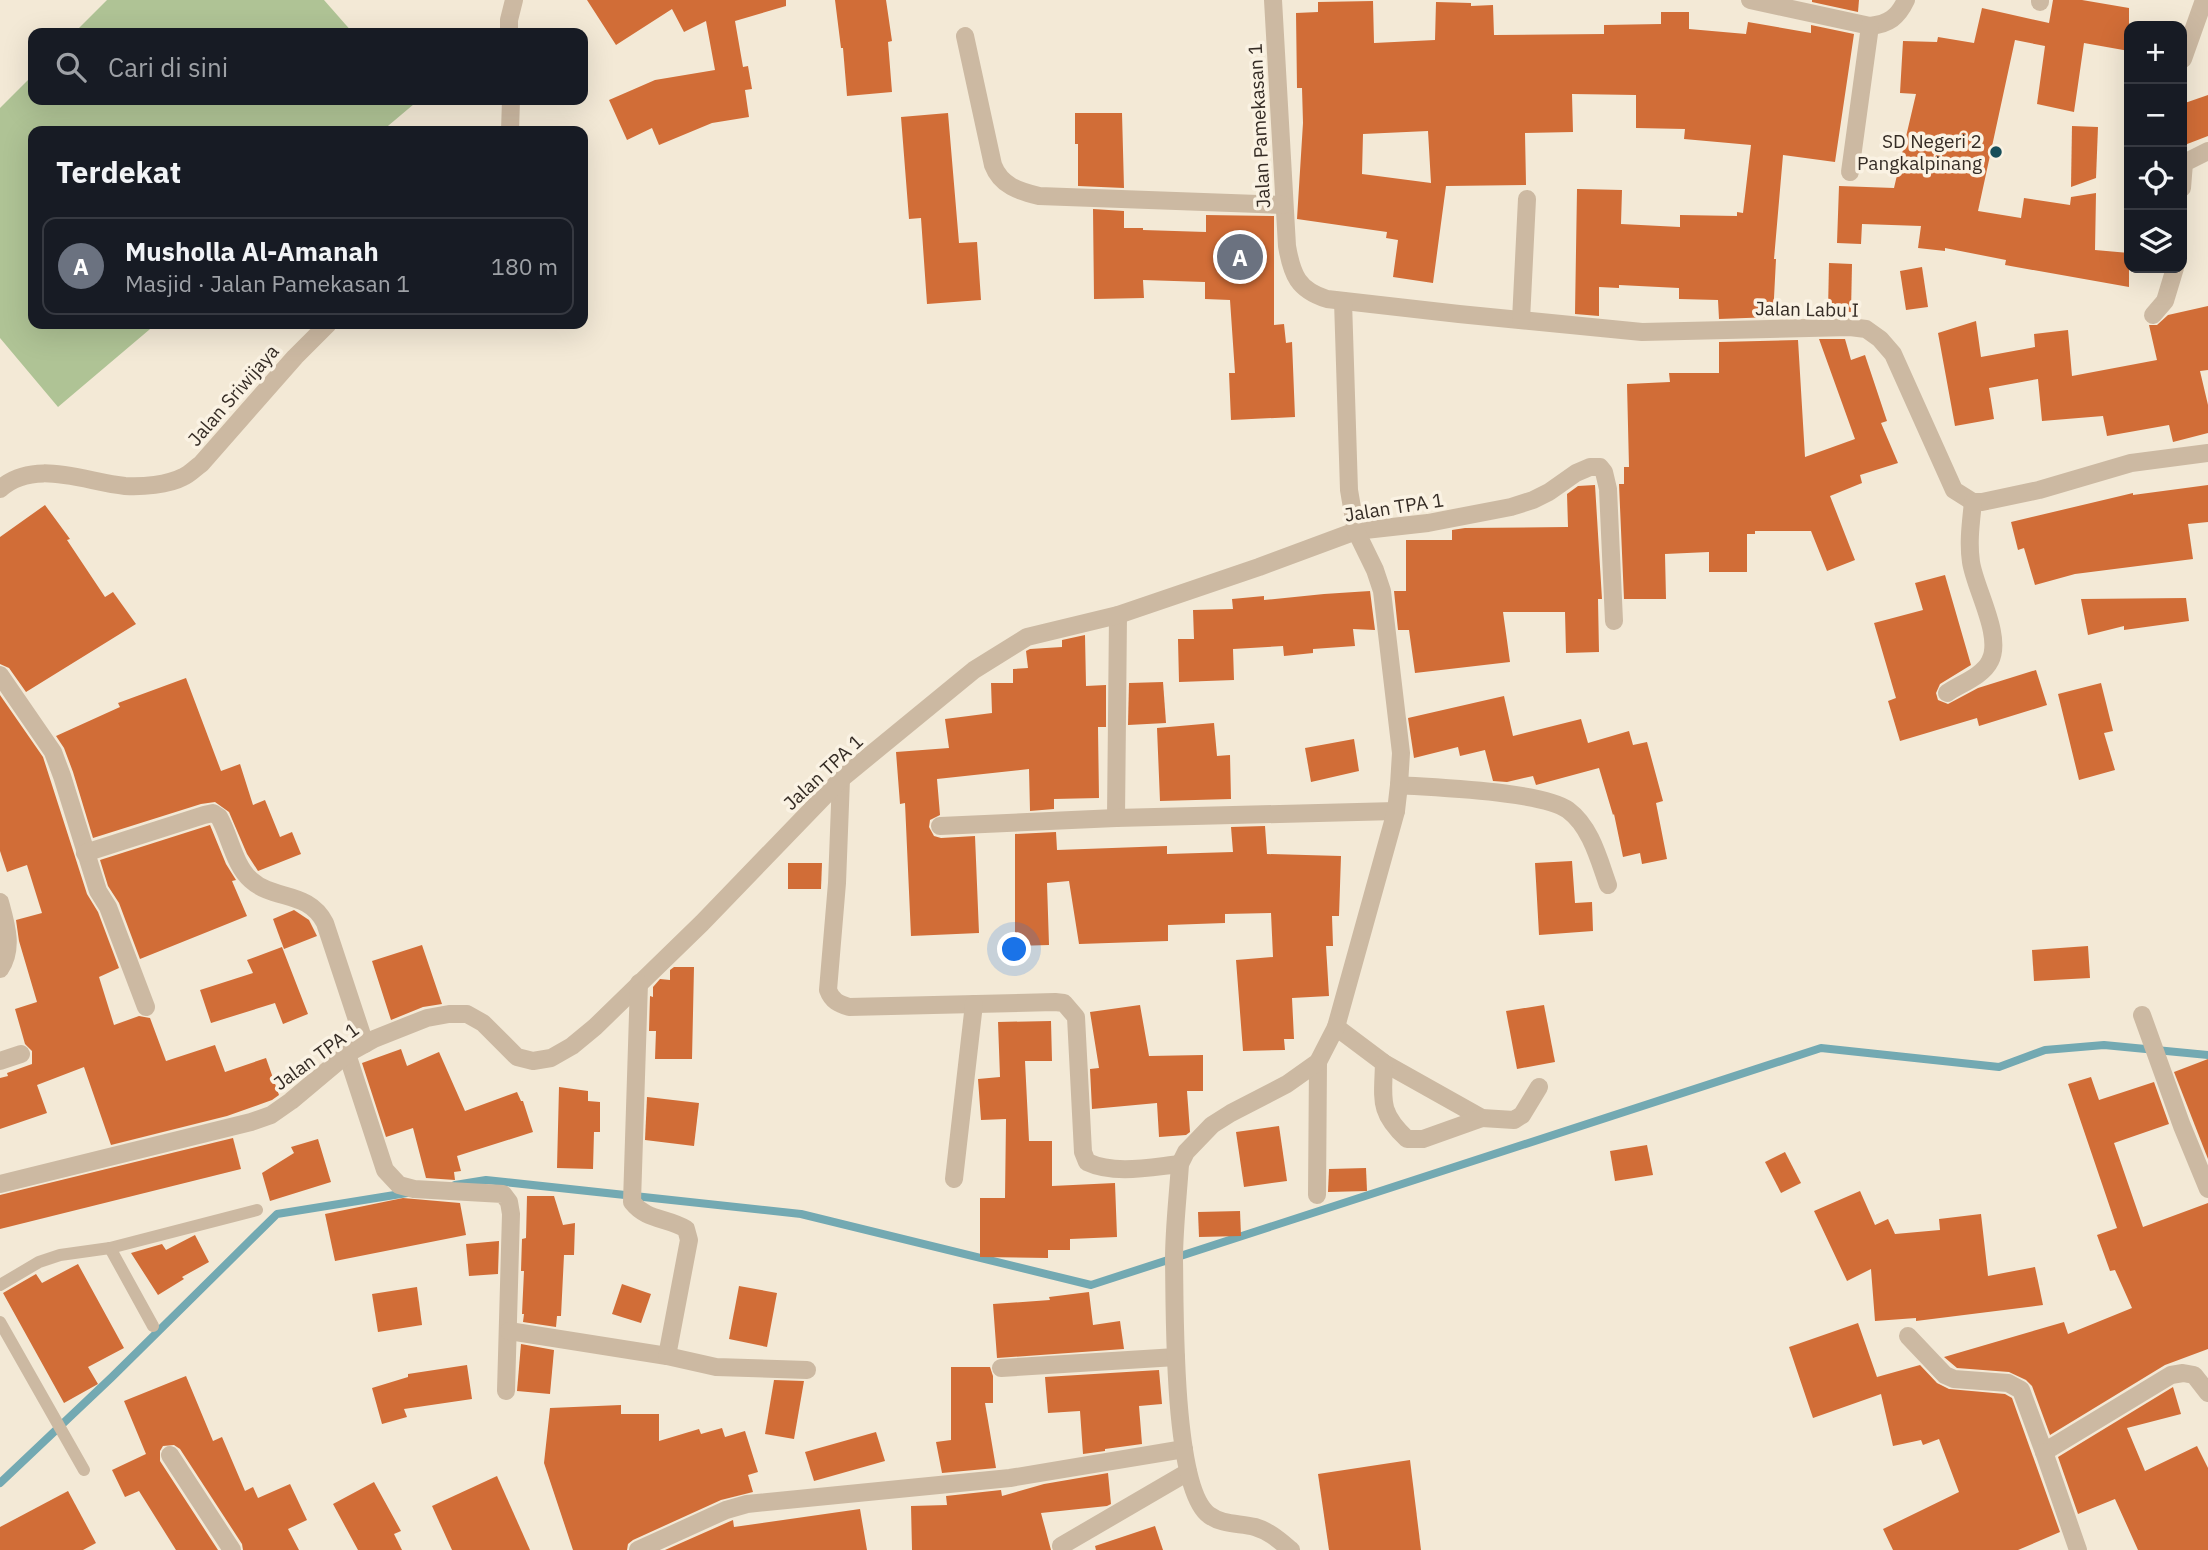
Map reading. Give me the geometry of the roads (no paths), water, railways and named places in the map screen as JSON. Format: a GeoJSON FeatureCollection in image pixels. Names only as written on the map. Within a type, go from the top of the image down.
{"type":"FeatureCollection","features":[{"type":"Feature","properties":{"kind":"street"},"geometry":{"type":"LineString","coordinates":[[509,28],[513,0]]}},
{"type":"Feature","properties":{"kind":"street","name":"Jalan Pamekasan 1"},"geometry":{"type":"LineString","coordinates":[[1273,0],[1283,205],[1290,266],[1300,284],[1313,294],[1343,301]]}},
{"type":"Feature","properties":{"kind":"street"},"geometry":{"type":"LineString","coordinates":[[1751,0],[1870,26],[1891,21],[1906,0]]}},
{"type":"Feature","properties":{"kind":"street"},"geometry":{"type":"LineString","coordinates":[[2187,48],[2204,0]]}},
{"type":"Feature","properties":{"kind":"street"},"geometry":{"type":"LineString","coordinates":[[1850,172],[1870,26]]}},
{"type":"Feature","properties":{"kind":"street"},"geometry":{"type":"LineString","coordinates":[[965,36],[993,165],[997,175],[1007,185],[1039,196],[1283,205]]}},
{"type":"Feature","properties":{"kind":"street"},"geometry":{"type":"LineString","coordinates":[[510,105],[510,126]]}},
{"type":"Feature","properties":{"kind":"street"},"geometry":{"type":"LineString","coordinates":[[2187,162],[2208,151]]}},
{"type":"Feature","properties":{"kind":"street"},"geometry":{"type":"LineString","coordinates":[[1521,320],[1527,199]]}},
{"type":"Feature","properties":{"kind":"street"},"geometry":{"type":"LineString","coordinates":[[2153,315],[2165,301],[2173,273]]}},
{"type":"Feature","properties":{"kind":"street"},"geometry":{"type":"LineString","coordinates":[[1291,1550],[1273,1535],[1255,1527],[1223,1522],[1209,1515],[1198,1502],[1184,1450],[1176,1357],[1175,1263],[1180,1164],[1186,1152],[1212,1125],[1294,1080],[1318,1062],[1336,1027],[1396,811],[1401,753],[1382,591],[1356,531],[1349,490],[1343,301]]}},
{"type":"Feature","properties":{"kind":"street","name":"Jalan Labu I"},"geometry":{"type":"LineString","coordinates":[[1343,301],[1642,332],[1850,327],[1866,330],[1880,339],[1893,354],[1954,490],[1973,502]]}},
{"type":"Feature","properties":{"kind":"street","name":"Jalan Sriwijaya"},"geometry":{"type":"LineString","coordinates":[[0,489],[20,476],[42,473],[126,486],[165,482],[183,477],[201,464],[323,329]]}},
{"type":"Feature","properties":{"kind":"street"},"geometry":{"type":"LineString","coordinates":[[1947,693],[1977,675],[1989,663],[1994,651],[1992,633],[1971,563],[1969,541],[1973,502],[2039,490],[2131,463],[2208,453]]}},
{"type":"Feature","properties":{"kind":"street","name":"Jalan TPA 1"},"geometry":{"type":"LineString","coordinates":[[0,1184],[271,1115],[347,1054],[427,1018],[467,1014],[483,1023],[517,1057],[533,1061],[551,1058],[572,1046],[595,1027],[702,923],[841,779],[975,670],[1027,638],[1118,615],[1356,531],[1428,523],[1511,507],[1541,496],[1583,469],[1600,467],[1608,489],[1614,621]]}},
{"type":"Feature","properties":{"kind":"street"},"geometry":{"type":"LineString","coordinates":[[1116,818],[1118,615]]}},
{"type":"Feature","properties":{"kind":"street"},"geometry":{"type":"LineString","coordinates":[[0,675],[53,752],[85,853],[146,1007]]}},
{"type":"Feature","properties":{"kind":"street"},"geometry":{"type":"LineString","coordinates":[[841,779],[837,883],[828,990],[831,998],[849,1007],[1064,1003],[1076,1017],[1083,1152],[1087,1162],[1100,1168],[1180,1164]]}},
{"type":"Feature","properties":{"kind":"street"},"geometry":{"type":"LineString","coordinates":[[1399,785],[1552,801],[1570,811],[1580,822],[1592,842],[1608,885]]}},
{"type":"Feature","properties":{"kind":"street"},"geometry":{"type":"LineString","coordinates":[[940,826],[1116,818],[1396,811]]}},
{"type":"Feature","properties":{"kind":"street"},"geometry":{"type":"LineString","coordinates":[[85,853],[204,815],[213,813],[219,817],[244,874],[254,884],[298,899],[319,912],[365,1044]]}},
{"type":"Feature","properties":{"kind":"street"},"geometry":{"type":"LineString","coordinates":[[0,902],[9,935],[7,953],[0,969]]}},
{"type":"Feature","properties":{"kind":"street"},"geometry":{"type":"LineString","coordinates":[[639,983],[632,1202],[639,1212],[677,1223],[686,1229],[689,1240],[667,1356]]}},
{"type":"Feature","properties":{"kind":"street"},"geometry":{"type":"LineString","coordinates":[[954,1179],[974,1004]]}},
{"type":"Feature","properties":{"kind":"street"},"geometry":{"type":"LineString","coordinates":[[2142,1015],[2208,1189]]}},
{"type":"Feature","properties":{"kind":"street"},"geometry":{"type":"LineString","coordinates":[[1336,1027],[1384,1063],[1482,1118],[1514,1121],[1522,1115],[1539,1087]]}},
{"type":"Feature","properties":{"kind":"street"},"geometry":{"type":"LineString","coordinates":[[0,1061],[21,1054]]}},
{"type":"Feature","properties":{"kind":"street"},"geometry":{"type":"LineString","coordinates":[[347,1054],[384,1170],[390,1178],[399,1185],[414,1189],[503,1194],[509,1202],[512,1214],[506,1391]]}},
{"type":"Feature","properties":{"kind":"street"},"geometry":{"type":"LineString","coordinates":[[1317,1195],[1318,1062]]}},
{"type":"Feature","properties":{"kind":"street"},"geometry":{"type":"LineString","coordinates":[[1384,1063],[1383,1105],[1386,1115],[1407,1139],[1423,1139],[1482,1118]]}},
{"type":"Feature","properties":{"kind":"street"},"geometry":{"type":"LineString","coordinates":[[509,1331],[667,1356],[716,1367],[807,1370]]}},
{"type":"Feature","properties":{"kind":"street"},"geometry":{"type":"LineString","coordinates":[[1908,1336],[1945,1375],[1954,1379],[2008,1382],[2021,1390],[2078,1550]]}},
{"type":"Feature","properties":{"kind":"street"},"geometry":{"type":"LineString","coordinates":[[1001,1368],[1176,1357]]}},
{"type":"Feature","properties":{"kind":"street"},"geometry":{"type":"LineString","coordinates":[[2045,1452],[2171,1375],[2194,1375],[2208,1393]]}},
{"type":"Feature","properties":{"kind":"street"},"geometry":{"type":"LineString","coordinates":[[638,1550],[726,1510],[747,1504],[1010,1478],[1184,1450]]}},
{"type":"Feature","properties":{"kind":"street"},"geometry":{"type":"LineString","coordinates":[[170,1455],[232,1550]]}},
{"type":"Feature","properties":{"kind":"street"},"geometry":{"type":"LineString","coordinates":[[1061,1546],[1188,1472]]}},
{"type":"Feature","properties":{"kind":"lane"},"geometry":{"type":"LineString","coordinates":[[0,1285],[39,1262],[60,1255],[110,1248],[257,1210]]}},
{"type":"Feature","properties":{"kind":"lane"},"geometry":{"type":"LineString","coordinates":[[110,1248],[153,1326]]}},
{"type":"Feature","properties":{"kind":"lane"},"geometry":{"type":"LineString","coordinates":[[0,1322],[84,1471]]}},
{"type":"Feature","properties":{"kind":"waterway"},"geometry":{"type":"LineString","coordinates":[[455,1185],[486,1180],[801,1214],[1091,1285],[1821,1048],[1999,1067],[2045,1050],[2104,1045],[2208,1055]]}},
{"type":"Feature","properties":{"kind":"waterway"},"geometry":{"type":"LineString","coordinates":[[0,1483],[277,1214],[407,1193]]}},
{"type":"Feature","properties":{"kind":"place","name":"SD Negeri 2 Pangkalpinang"},"geometry":{"type":"Point","coordinates":[1996,152]}},
{"type":"Feature","properties":{"kind":"place","name":"Musholla Al-Amanah"},"geometry":{"type":"Point","coordinates":[1240,257]}}]}
